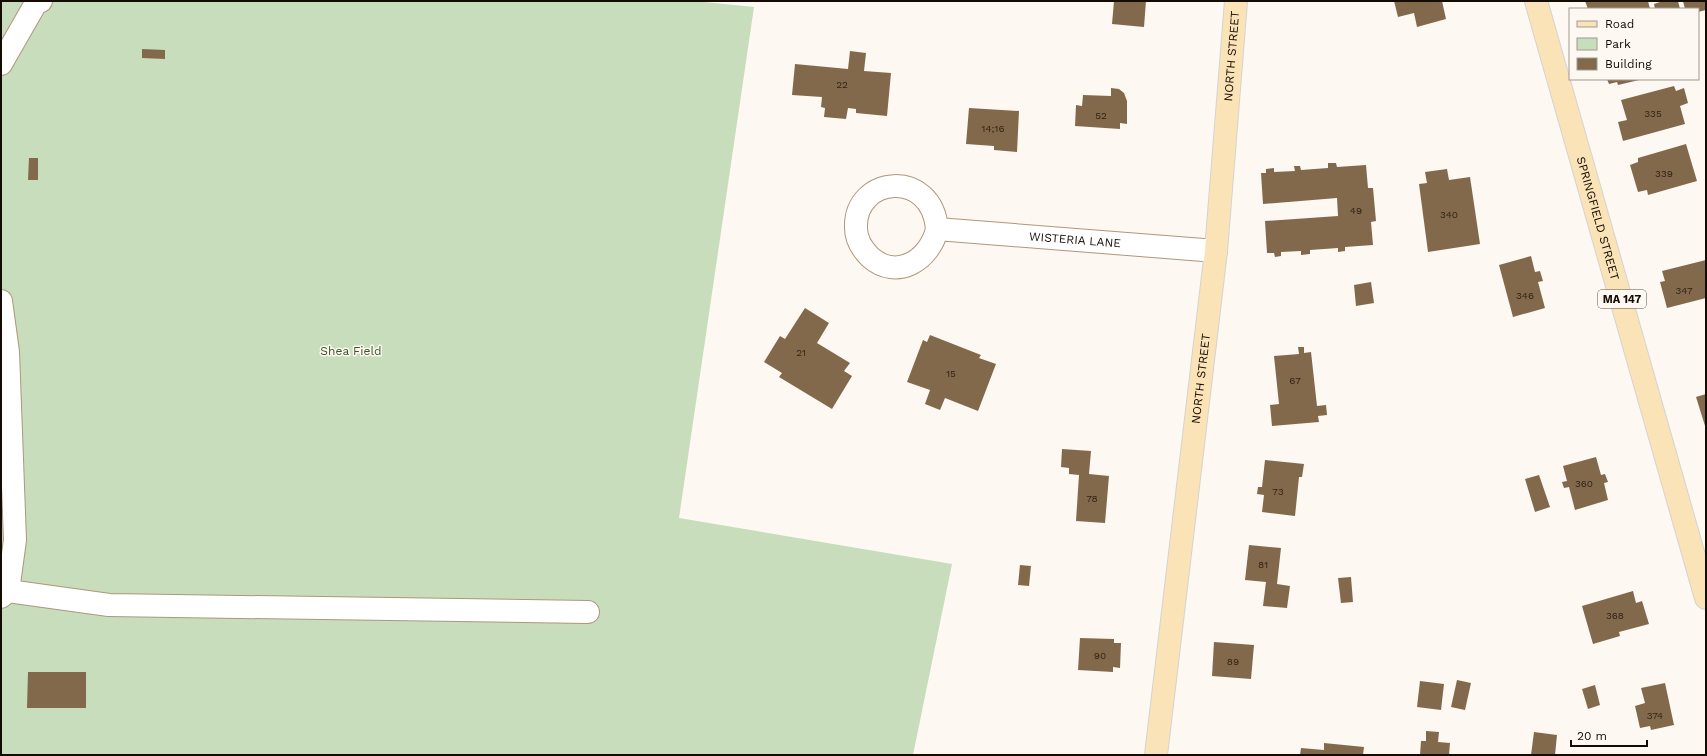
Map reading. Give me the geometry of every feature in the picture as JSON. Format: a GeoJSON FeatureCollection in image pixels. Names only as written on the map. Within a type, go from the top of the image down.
{"type":"FeatureCollection","features":[{"type":"Feature","properties":{"kind":"main road","name":"NORTH STREET"},"geometry":{"type":"LineString","coordinates":[[1156,755],[1216,251],[1236,1]]}},
{"type":"Feature","properties":{"kind":"main road","name":"SPRINGFIELD STREET"},"geometry":{"type":"LineString","coordinates":[[1536,1],[1706,598]]}},
{"type":"Feature","properties":{"kind":"street"},"geometry":{"type":"LineString","coordinates":[[1,64],[36,3],[41,1]]}},
{"type":"Feature","properties":{"kind":"street","name":"WISTERIA LANE"},"geometry":{"type":"LineString","coordinates":[[936,229],[1216,251]]}},
{"type":"Feature","properties":{"kind":"street"},"geometry":{"type":"LineString","coordinates":[[1,301],[8,352],[15,540],[5,594],[109,605],[588,612]]}},
{"type":"Feature","properties":{"kind":"green space","name":"Shea Field"},"geometry":{"type":"Polygon","coordinates":[[[1,1],[694,1],[754,7],[679,518],[952,564],[913,755],[1,755],[1,1]]]}},
{"type":"Feature","properties":{"kind":"building"},"geometry":{"type":"Polygon","coordinates":[[[1114,1],[1146,1],[1144,27],[1112,24],[1114,1]]]}},
{"type":"Feature","properties":{"kind":"building"},"geometry":{"type":"Polygon","coordinates":[[[1394,1],[1442,1],[1446,19],[1417,27],[1414,13],[1398,17],[1394,1]]]}},
{"type":"Feature","properties":{"kind":"building"},"geometry":{"type":"Polygon","coordinates":[[[1585,1],[1648,1],[1650,8],[1588,8],[1585,1]]]}},
{"type":"Feature","properties":{"kind":"building"},"geometry":{"type":"Polygon","coordinates":[[[1663,1],[1678,1],[1680,8],[1655,8],[1654,4],[1663,1]]]}},
{"type":"Feature","properties":{"kind":"building"},"geometry":{"type":"Polygon","coordinates":[[[1683,1],[1706,1],[1706,10],[1699,12],[1699,8],[1685,8],[1683,1]]]}},
{"type":"Feature","properties":{"kind":"building"},"geometry":{"type":"Polygon","coordinates":[[[142,49],[165,50],[165,59],[142,58],[142,49]]]}},
{"type":"Feature","properties":{"kind":"building"},"geometry":{"type":"Polygon","coordinates":[[[850,51],[866,53],[864,71],[891,73],[887,116],[856,113],[856,109],[848,108],[846,119],[824,117],[825,108],[821,107],[822,97],[792,95],[795,64],[848,69],[850,51]]]}},
{"type":"Feature","properties":{"kind":"building"},"geometry":{"type":"Polygon","coordinates":[[[1607,80],[1639,80],[1618,85],[1617,82],[1609,84],[1607,80]]]}},
{"type":"Feature","properties":{"kind":"building"},"geometry":{"type":"Polygon","coordinates":[[[1674,86],[1676,91],[1684,88],[1688,103],[1680,106],[1685,124],[1623,141],[1618,122],[1627,120],[1621,100],[1674,86]]]}},
{"type":"Feature","properties":{"kind":"building"},"geometry":{"type":"Polygon","coordinates":[[[1111,88],[1119,89],[1124,93],[1127,101],[1127,124],[1120,123],[1120,129],[1075,126],[1076,105],[1082,106],[1083,95],[1111,96],[1111,88]]]}},
{"type":"Feature","properties":{"kind":"building"},"geometry":{"type":"Polygon","coordinates":[[[969,108],[1019,111],[1017,152],[994,150],[994,146],[966,144],[969,108]]]}},
{"type":"Feature","properties":{"kind":"building"},"geometry":{"type":"Polygon","coordinates":[[[1686,144],[1697,181],[1648,195],[1647,190],[1638,192],[1630,165],[1638,162],[1638,158],[1686,144]]]}},
{"type":"Feature","properties":{"kind":"building"},"geometry":{"type":"Polygon","coordinates":[[[29,158],[38,158],[38,180],[28,180],[29,158]]]}},
{"type":"Feature","properties":{"kind":"building"},"geometry":{"type":"Polygon","coordinates":[[[1328,163],[1336,163],[1337,167],[1366,165],[1368,188],[1373,188],[1376,221],[1371,222],[1373,245],[1345,247],[1345,251],[1338,252],[1338,248],[1310,250],[1310,254],[1301,255],[1301,251],[1281,252],[1281,256],[1275,257],[1274,253],[1267,253],[1265,221],[1338,216],[1337,198],[1263,204],[1261,173],[1266,173],[1266,169],[1274,168],[1274,172],[1295,171],[1294,166],[1300,166],[1301,170],[1328,168],[1328,163]]]}},
{"type":"Feature","properties":{"kind":"building"},"geometry":{"type":"Polygon","coordinates":[[[1447,169],[1449,180],[1470,177],[1480,244],[1428,252],[1419,184],[1427,183],[1425,172],[1447,169]]]}},
{"type":"Feature","properties":{"kind":"building"},"geometry":{"type":"Polygon","coordinates":[[[1531,256],[1535,272],[1540,271],[1543,281],[1538,282],[1545,308],[1513,317],[1499,265],[1531,256]]]}},
{"type":"Feature","properties":{"kind":"building"},"geometry":{"type":"Polygon","coordinates":[[[1706,260],[1706,298],[1667,308],[1660,282],[1665,281],[1662,271],[1706,260]]]}},
{"type":"Feature","properties":{"kind":"building"},"geometry":{"type":"Polygon","coordinates":[[[1371,282],[1374,303],[1356,306],[1354,285],[1371,282]]]}},
{"type":"Feature","properties":{"kind":"building"},"geometry":{"type":"Polygon","coordinates":[[[805,308],[829,323],[817,343],[850,363],[844,371],[852,376],[832,409],[779,377],[782,373],[764,362],[780,336],[785,339],[805,308]]]}},
{"type":"Feature","properties":{"kind":"building"},"geometry":{"type":"Polygon","coordinates":[[[930,335],[981,355],[979,358],[996,364],[978,411],[945,398],[940,410],[925,404],[930,390],[907,382],[923,340],[927,342],[930,335]]]}},
{"type":"Feature","properties":{"kind":"building"},"geometry":{"type":"Polygon","coordinates":[[[1298,347],[1304,347],[1304,353],[1311,352],[1317,406],[1326,405],[1327,415],[1318,416],[1319,422],[1272,426],[1270,405],[1279,404],[1274,356],[1299,354],[1298,347]]]}},
{"type":"Feature","properties":{"kind":"building"},"geometry":{"type":"Polygon","coordinates":[[[1706,394],[1706,429],[1696,397],[1706,394]]]}},
{"type":"Feature","properties":{"kind":"building"},"geometry":{"type":"Polygon","coordinates":[[[1062,449],[1091,451],[1089,474],[1109,476],[1105,523],[1076,521],[1079,475],[1069,474],[1069,468],[1061,467],[1062,449]]]}},
{"type":"Feature","properties":{"kind":"building"},"geometry":{"type":"Polygon","coordinates":[[[1596,457],[1601,475],[1605,474],[1608,482],[1604,483],[1608,500],[1575,510],[1569,487],[1564,488],[1562,482],[1567,481],[1563,466],[1596,457]]]}},
{"type":"Feature","properties":{"kind":"building"},"geometry":{"type":"Polygon","coordinates":[[[1265,460],[1304,464],[1302,477],[1299,477],[1295,516],[1262,512],[1264,495],[1257,494],[1258,487],[1262,487],[1265,460]]]}},
{"type":"Feature","properties":{"kind":"building"},"geometry":{"type":"Polygon","coordinates":[[[1539,475],[1550,507],[1535,512],[1525,479],[1539,475]]]}},
{"type":"Feature","properties":{"kind":"building"},"geometry":{"type":"Polygon","coordinates":[[[1249,545],[1281,548],[1277,584],[1290,586],[1287,608],[1263,606],[1266,582],[1245,580],[1249,545]]]}},
{"type":"Feature","properties":{"kind":"building"},"geometry":{"type":"Polygon","coordinates":[[[1020,565],[1031,566],[1029,586],[1018,585],[1020,565]]]}},
{"type":"Feature","properties":{"kind":"building"},"geometry":{"type":"Polygon","coordinates":[[[1351,577],[1353,602],[1341,603],[1338,578],[1351,577]]]}},
{"type":"Feature","properties":{"kind":"building"},"geometry":{"type":"Polygon","coordinates":[[[1633,591],[1636,603],[1642,601],[1649,624],[1619,632],[1620,636],[1593,644],[1582,606],[1633,591]]]}},
{"type":"Feature","properties":{"kind":"building"},"geometry":{"type":"Polygon","coordinates":[[[1080,638],[1114,639],[1114,643],[1121,643],[1120,668],[1113,667],[1113,672],[1078,670],[1080,638]]]}},
{"type":"Feature","properties":{"kind":"building"},"geometry":{"type":"Polygon","coordinates":[[[1214,642],[1254,645],[1251,679],[1212,676],[1214,642]]]}},
{"type":"Feature","properties":{"kind":"building"},"geometry":{"type":"Polygon","coordinates":[[[28,672],[86,672],[86,708],[27,708],[28,672]]]}},
{"type":"Feature","properties":{"kind":"building"},"geometry":{"type":"Polygon","coordinates":[[[1457,680],[1471,683],[1465,710],[1451,707],[1457,680]]]}},
{"type":"Feature","properties":{"kind":"building"},"geometry":{"type":"Polygon","coordinates":[[[1420,681],[1444,684],[1441,710],[1417,707],[1420,681]]]}},
{"type":"Feature","properties":{"kind":"building"},"geometry":{"type":"Polygon","coordinates":[[[1665,683],[1674,725],[1651,730],[1650,726],[1640,728],[1635,706],[1645,703],[1641,688],[1665,683]]]}},
{"type":"Feature","properties":{"kind":"building"},"geometry":{"type":"Polygon","coordinates":[[[1595,685],[1600,705],[1588,709],[1582,689],[1595,685]]]}},
{"type":"Feature","properties":{"kind":"building"},"geometry":{"type":"Polygon","coordinates":[[[1426,731],[1439,732],[1438,742],[1450,743],[1449,755],[1420,755],[1421,741],[1426,741],[1426,731]]]}},
{"type":"Feature","properties":{"kind":"building"},"geometry":{"type":"Polygon","coordinates":[[[1534,732],[1557,735],[1555,755],[1531,755],[1534,732]]]}},
{"type":"Feature","properties":{"kind":"building"},"geometry":{"type":"Polygon","coordinates":[[[1324,743],[1364,747],[1363,755],[1300,755],[1301,748],[1324,750],[1324,743]]]}}]}
